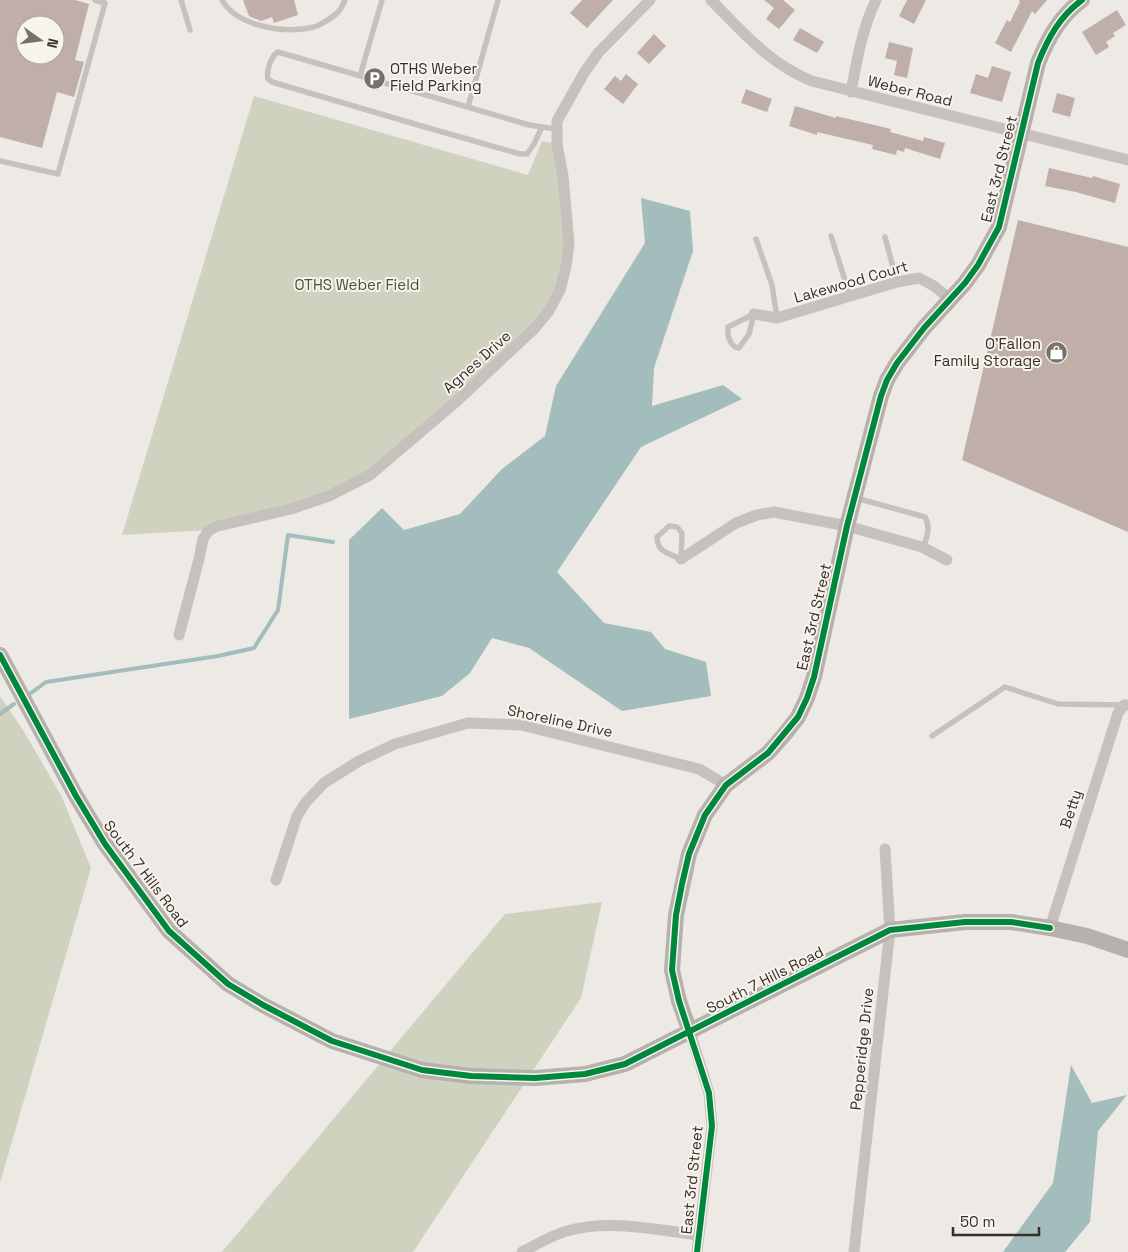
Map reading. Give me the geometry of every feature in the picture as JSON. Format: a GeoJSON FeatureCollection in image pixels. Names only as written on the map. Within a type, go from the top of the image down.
{"type":"FeatureCollection","features":[{"type":"Feature","properties":{"kind":"street","name":"Agnes Drive"},"geometry":{"type":"LineString","coordinates":[[178,635],[203,539],[209,530],[218,526],[291,509],[329,496],[370,475],[517,346],[549,310],[560,290],[570,244],[556,121],[598,53],[650,0]]}},
{"type":"Feature","properties":{"kind":"street","name":"Weber Road"},"geometry":{"type":"LineString","coordinates":[[712,0],[759,48],[785,69],[812,81],[1128,160]]}},
{"type":"Feature","properties":{"kind":"street"},"geometry":{"type":"LineString","coordinates":[[851,92],[858,52],[869,15],[876,0]]}},
{"type":"Feature","properties":{"kind":"street","name":"East 3rd Street"},"geometry":{"type":"LineString","coordinates":[[697,1252],[712,1126],[709,1093],[679,1001],[672,970],[676,915],[690,854],[705,815],[726,785],[768,753],[798,717],[807,698],[814,678],[854,498],[887,380],[897,363],[924,328],[965,283],[978,265],[999,227],[1038,63],[1047,40],[1068,12],[1082,0]]}},
{"type":"Feature","properties":{"kind":"street","name":"Lakewood Court"},"geometry":{"type":"LineString","coordinates":[[754,314],[777,318],[897,282],[919,278],[934,286],[950,299]]}},
{"type":"Feature","properties":{"kind":"street"},"geometry":{"type":"LineString","coordinates":[[681,559],[736,523],[757,515],[774,512],[847,526],[923,548],[947,560]]}},
{"type":"Feature","properties":{"kind":"street","name":"South 7 Hills Road"},"geometry":{"type":"LineString","coordinates":[[0,655],[76,796],[105,844],[169,931],[228,984],[263,1005],[332,1041],[364,1053],[422,1070],[471,1076],[535,1078],[586,1074],[625,1064],[890,930],[965,922],[1011,922],[1087,936],[1128,950]]}},
{"type":"Feature","properties":{"kind":"street","name":"Betty"},"geometry":{"type":"LineString","coordinates":[[1050,928],[1118,713],[1126,705]]}},
{"type":"Feature","properties":{"kind":"street","name":"Shoreline Drive"},"geometry":{"type":"LineString","coordinates":[[276,880],[297,816],[306,802],[324,783],[359,761],[395,744],[468,723],[520,725],[699,769],[726,785]]}},
{"type":"Feature","properties":{"kind":"street","name":"Pepperidge Drive"},"geometry":{"type":"LineString","coordinates":[[854,1252],[890,930],[885,849]]}},
{"type":"Feature","properties":{"kind":"street"},"geometry":{"type":"LineString","coordinates":[[522,1252],[567,1231],[591,1227],[629,1227],[699,1235]]}},
{"type":"Feature","properties":{"kind":"lane"},"geometry":{"type":"LineString","coordinates":[[0,161],[58,174],[105,3],[95,0]]}},
{"type":"Feature","properties":{"kind":"lane"},"geometry":{"type":"LineString","coordinates":[[181,0],[190,30]]}},
{"type":"Feature","properties":{"kind":"lane"},"geometry":{"type":"LineString","coordinates":[[222,1],[239,18],[251,24],[285,29],[314,27],[338,13],[345,0]]}},
{"type":"Feature","properties":{"kind":"lane"},"geometry":{"type":"LineString","coordinates":[[360,76],[382,0]]}},
{"type":"Feature","properties":{"kind":"lane"},"geometry":{"type":"LineString","coordinates":[[468,108],[498,0]]}},
{"type":"Feature","properties":{"kind":"lane"},"geometry":{"type":"LineString","coordinates":[[542,127],[527,154],[520,154],[272,82],[268,79],[267,75],[272,57],[278,52],[529,125],[556,129]]}},
{"type":"Feature","properties":{"kind":"lane"},"geometry":{"type":"LineString","coordinates":[[831,236],[850,296]]}},
{"type":"Feature","properties":{"kind":"lane"},"geometry":{"type":"LineString","coordinates":[[886,237],[897,282]]}},
{"type":"Feature","properties":{"kind":"lane"},"geometry":{"type":"LineString","coordinates":[[756,239],[772,285],[777,318]]}},
{"type":"Feature","properties":{"kind":"lane"},"geometry":{"type":"LineString","coordinates":[[754,314],[749,334],[740,348],[735,348],[727,331],[728,327],[754,314]]}},
{"type":"Feature","properties":{"kind":"lane"},"geometry":{"type":"LineString","coordinates":[[854,498],[925,517],[929,523],[928,536],[923,548]]}},
{"type":"Feature","properties":{"kind":"lane"},"geometry":{"type":"LineString","coordinates":[[670,526],[677,527],[682,533],[681,559],[662,551],[657,545],[657,537],[670,526]]}},
{"type":"Feature","properties":{"kind":"lane"},"geometry":{"type":"LineString","coordinates":[[932,736],[1005,686],[1058,704],[1126,705]]}},
{"type":"Feature","properties":{"kind":"green space","name":"OTHS Weber Field"},"geometry":{"type":"Polygon","coordinates":[[[254,96],[528,175],[542,141],[557,144],[566,267],[534,329],[350,487],[209,530],[122,535],[254,96]]]}},
{"type":"Feature","properties":{"kind":"green space"},"geometry":{"type":"Polygon","coordinates":[[[0,696],[23,730],[61,795],[91,868],[0,1183],[0,696]]]}},
{"type":"Feature","properties":{"kind":"green space"},"geometry":{"type":"Polygon","coordinates":[[[602,902],[581,998],[413,1252],[222,1252],[505,914],[602,902]]]}},
{"type":"Feature","properties":{"kind":"water"},"geometry":{"type":"Polygon","coordinates":[[[641,198],[690,211],[693,251],[654,368],[652,406],[723,385],[742,399],[641,447],[557,572],[604,623],[651,632],[665,649],[706,662],[711,696],[622,711],[529,648],[492,638],[470,673],[442,696],[349,719],[349,540],[382,508],[404,530],[460,514],[502,469],[545,436],[556,386],[645,243],[641,198]]]}},
{"type":"Feature","properties":{"kind":"water"},"geometry":{"type":"Polygon","coordinates":[[[1071,1065],[1092,1103],[1127,1095],[1098,1131],[1090,1222],[1065,1252],[1003,1252],[1053,1183],[1071,1065]]]}},
{"type":"Feature","properties":{"kind":"building"},"geometry":{"type":"Polygon","coordinates":[[[0,0],[75,0],[89,4],[75,60],[84,62],[74,97],[57,92],[42,148],[0,137],[0,0]]]}},
{"type":"Feature","properties":{"kind":"building"},"geometry":{"type":"Polygon","coordinates":[[[243,0],[294,0],[298,15],[274,23],[272,17],[261,21],[249,16],[243,0]]]}},
{"type":"Feature","properties":{"kind":"building"},"geometry":{"type":"Polygon","coordinates":[[[582,0],[613,0],[587,28],[570,13],[582,0]]]}},
{"type":"Feature","properties":{"kind":"building"},"geometry":{"type":"Polygon","coordinates":[[[764,0],[783,0],[795,10],[779,29],[766,19],[774,8],[764,0]]]}},
{"type":"Feature","properties":{"kind":"building"},"geometry":{"type":"Polygon","coordinates":[[[907,0],[926,0],[914,24],[899,16],[907,0]]]}},
{"type":"Feature","properties":{"kind":"building"},"geometry":{"type":"Polygon","coordinates":[[[1019,0],[1047,0],[1035,14],[1032,11],[1011,52],[995,43],[1007,20],[1010,22],[1020,2],[1019,0]]]}},
{"type":"Feature","properties":{"kind":"building"},"geometry":{"type":"Polygon","coordinates":[[[1117,10],[1126,25],[1113,33],[1115,36],[1106,42],[1109,47],[1096,55],[1082,32],[1117,10]]]}},
{"type":"Feature","properties":{"kind":"building"},"geometry":{"type":"Polygon","coordinates":[[[800,28],[824,42],[817,53],[793,40],[800,28]]]}},
{"type":"Feature","properties":{"kind":"building"},"geometry":{"type":"Polygon","coordinates":[[[654,34],[666,46],[649,64],[637,53],[654,34]]]}},
{"type":"Feature","properties":{"kind":"building"},"geometry":{"type":"Polygon","coordinates":[[[889,42],[913,48],[907,78],[894,75],[897,61],[885,58],[889,42]]]}},
{"type":"Feature","properties":{"kind":"building"},"geometry":{"type":"Polygon","coordinates":[[[992,66],[1011,72],[1002,102],[970,93],[976,74],[988,78],[992,66]]]}},
{"type":"Feature","properties":{"kind":"building"},"geometry":{"type":"Polygon","coordinates":[[[626,74],[638,84],[623,104],[604,89],[615,76],[621,81],[626,74]]]}},
{"type":"Feature","properties":{"kind":"building"},"geometry":{"type":"Polygon","coordinates":[[[746,89],[772,99],[767,112],[741,103],[746,89]]]}},
{"type":"Feature","properties":{"kind":"building"},"geometry":{"type":"Polygon","coordinates":[[[1057,93],[1075,98],[1070,117],[1052,112],[1057,93]]]}},
{"type":"Feature","properties":{"kind":"building"},"geometry":{"type":"Polygon","coordinates":[[[795,106],[836,118],[836,116],[891,129],[890,132],[923,141],[924,137],[945,143],[940,159],[905,148],[904,152],[897,150],[896,155],[872,149],[873,145],[817,132],[817,135],[789,126],[795,106]]]}},
{"type":"Feature","properties":{"kind":"building"},"geometry":{"type":"Polygon","coordinates":[[[1049,168],[1092,178],[1093,176],[1120,184],[1115,203],[1045,186],[1049,168]]]}},
{"type":"Feature","properties":{"kind":"building","name":"O'Fallon Family Storage"},"geometry":{"type":"Polygon","coordinates":[[[1018,220],[1128,247],[1128,532],[962,460],[1018,220]]]}},
{"type":"Feature","properties":{"kind":"waterway"},"geometry":{"type":"LineString","coordinates":[[31,693],[46,682],[218,656],[254,648],[278,610],[288,535],[333,542]]}},
{"type":"Feature","properties":{"kind":"waterway"},"geometry":{"type":"LineString","coordinates":[[0,714],[14,704]]}},
{"type":"Feature","properties":{"kind":"cycle path"},"geometry":{"type":"LineString","coordinates":[[697,1252],[712,1126],[709,1093],[679,1001],[672,970],[676,915],[689,854],[705,815],[726,785],[768,753],[798,717],[807,698],[814,677],[847,526],[881,396],[887,380],[897,363],[924,328],[965,283],[978,265],[999,227],[1038,63],[1061,20],[1082,0]]}},
{"type":"Feature","properties":{"kind":"cycle path"},"geometry":{"type":"LineString","coordinates":[[0,655],[76,796],[105,844],[169,931],[228,984],[263,1005],[332,1041],[422,1070],[471,1076],[535,1078],[585,1074],[625,1064],[890,930],[965,922],[1011,922],[1050,928]]}},
{"type":"Feature","properties":{"kind":"place","name":"OTHS Weber Field Parking"},"geometry":{"type":"Point","coordinates":[374,78]}},
{"type":"Feature","properties":{"kind":"place","name":"O'Fallon Family Storage"},"geometry":{"type":"Point","coordinates":[1057,353]}}]}
